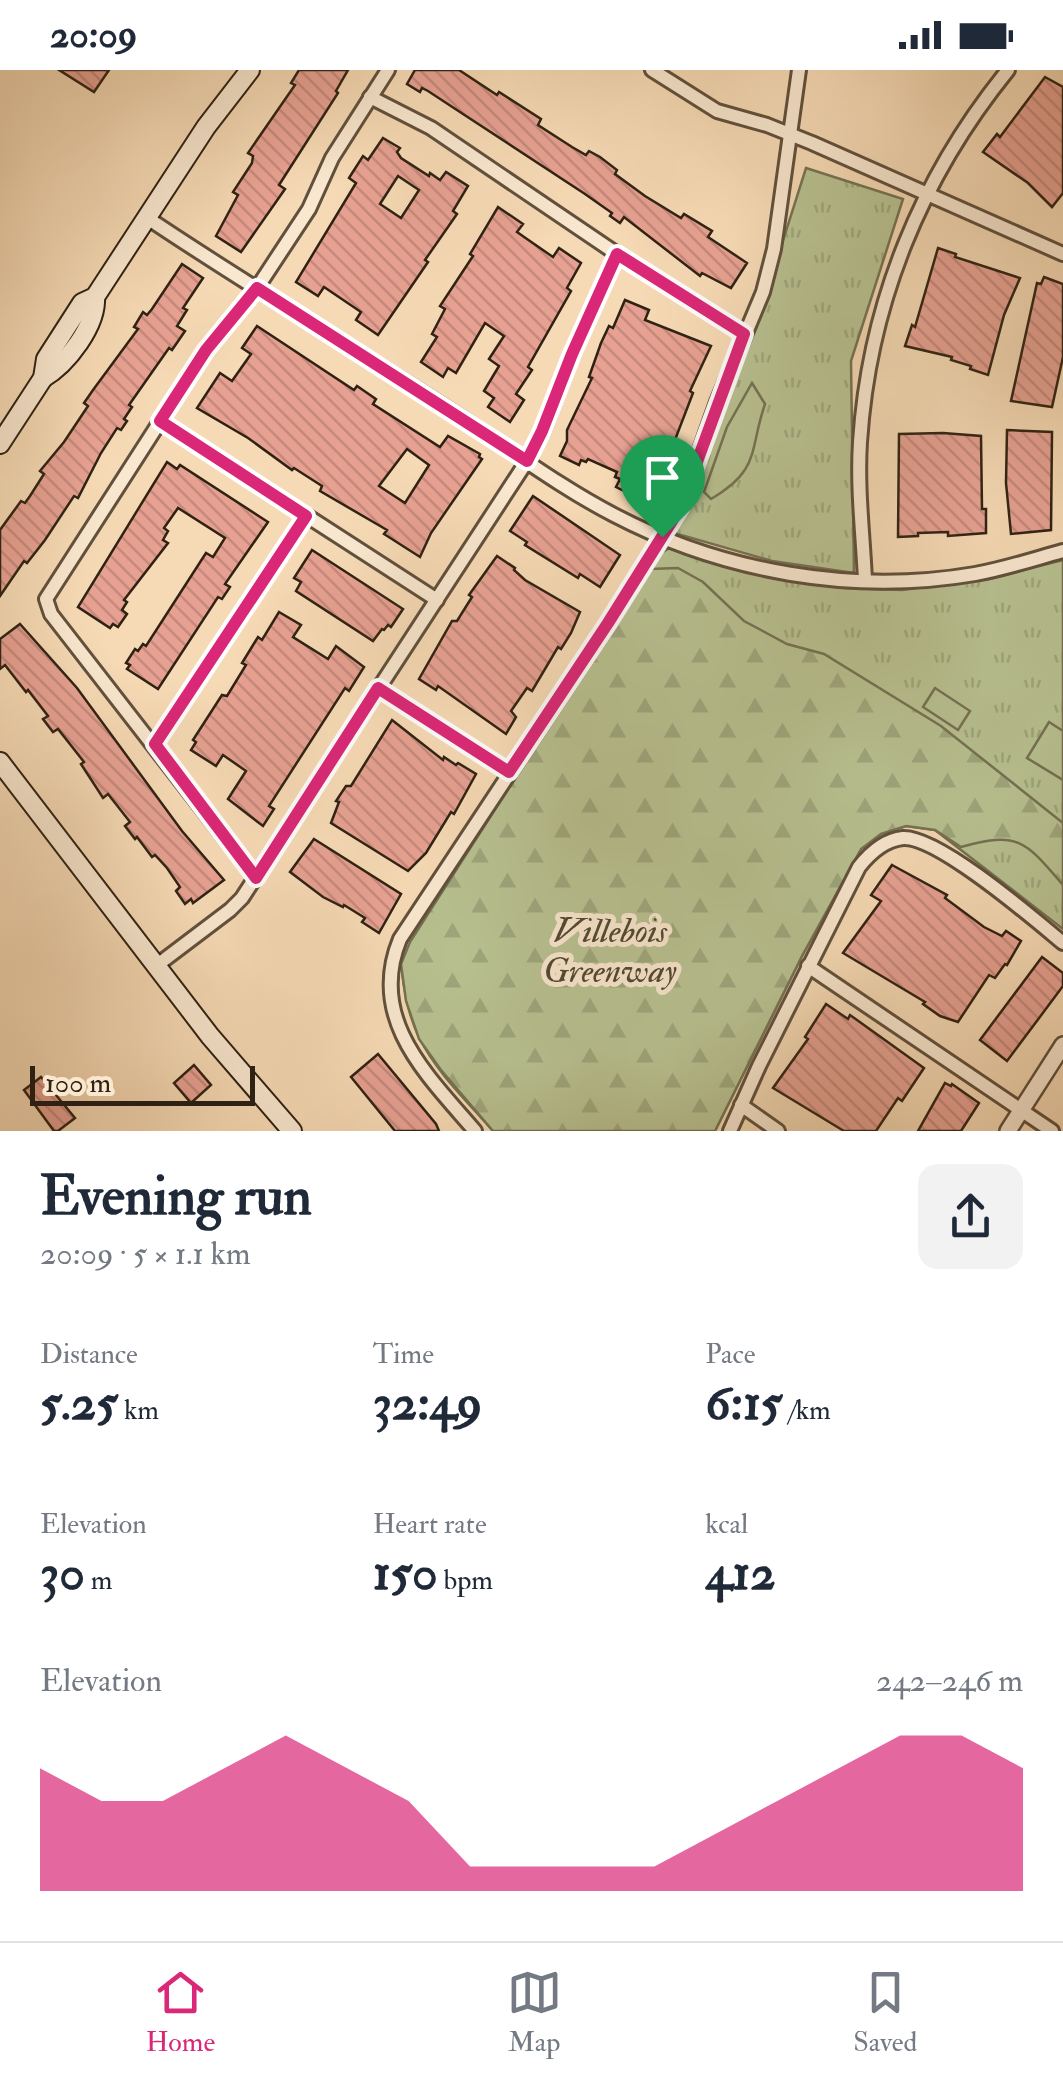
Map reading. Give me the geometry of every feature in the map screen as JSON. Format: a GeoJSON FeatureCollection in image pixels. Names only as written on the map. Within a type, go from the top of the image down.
{"type":"FeatureCollection","features":[{"type":"Feature","properties":{"kind":"main road"},"geometry":{"type":"LineString","coordinates":[[0,444],[43,378],[46,358],[82,303],[95,296],[206,127],[250,70]]}},
{"type":"Feature","properties":{"kind":"main road"},"geometry":{"type":"LineString","coordinates":[[0,762],[210,1036],[292,1131]]}},
{"type":"Feature","properties":{"kind":"street"},"geometry":{"type":"LineString","coordinates":[[256,878],[46,605],[46,599],[206,350],[257,288],[309,210],[332,158],[388,70]]}},
{"type":"Feature","properties":{"kind":"street"},"geometry":{"type":"LineString","coordinates":[[652,70],[717,111],[767,125],[1063,254]]}},
{"type":"Feature","properties":{"kind":"street"},"geometry":{"type":"LineString","coordinates":[[475,1131],[408,1048],[398,1024],[389,977],[391,961],[400,938],[662,537],[688,490],[763,292],[774,250],[799,70]]}},
{"type":"Feature","properties":{"kind":"street"},"geometry":{"type":"LineString","coordinates":[[864,580],[860,446],[867,380],[889,284],[926,194],[966,128],[1008,70]]}},
{"type":"Feature","properties":{"kind":"street"},"geometry":{"type":"LineString","coordinates":[[370,98],[431,128],[744,334]]}},
{"type":"Feature","properties":{"kind":"street"},"geometry":{"type":"LineString","coordinates":[[146,218],[593,504],[662,537],[780,573],[835,580],[915,580],[978,574],[1063,551]]}},
{"type":"Feature","properties":{"kind":"street"},"geometry":{"type":"LineString","coordinates":[[156,966],[230,910],[256,878],[527,461],[617,254]]}},
{"type":"Feature","properties":{"kind":"street"},"geometry":{"type":"LineString","coordinates":[[160,421],[437,600]]}},
{"type":"Feature","properties":{"kind":"street"},"geometry":{"type":"LineString","coordinates":[[155,744],[306,516]]}},
{"type":"Feature","properties":{"kind":"street"},"geometry":{"type":"LineString","coordinates":[[378,688],[509,772]]}},
{"type":"Feature","properties":{"kind":"street"},"geometry":{"type":"LineString","coordinates":[[730,1131],[808,966],[870,853],[899,839],[921,842],[953,858],[1063,943]]}},
{"type":"Feature","properties":{"kind":"street"},"geometry":{"type":"LineString","coordinates":[[808,966],[1052,1131]]}},
{"type":"Feature","properties":{"kind":"street"},"geometry":{"type":"LineString","coordinates":[[1008,1131],[1063,1045]]}},
{"type":"Feature","properties":{"kind":"street"},"geometry":{"type":"LineString","coordinates":[[741,1105],[778,1131]]}},
{"type":"Feature","properties":{"kind":"green space"},"geometry":{"type":"Polygon","coordinates":[[[806,168],[903,199],[851,361],[854,573],[772,561],[674,533],[766,294],[806,168]]]}},
{"type":"Feature","properties":{"kind":"green space"},"geometry":{"type":"Polygon","coordinates":[[[752,383],[765,404],[751,458],[738,478],[711,499],[704,492],[727,427],[752,383]]]}},
{"type":"Feature","properties":{"kind":"green space","name":"Villebois Greenway"},"geometry":{"type":"Polygon","coordinates":[[[670,548],[786,579],[845,588],[902,590],[989,579],[1063,560],[1063,929],[935,830],[906,826],[881,834],[861,849],[802,956],[715,1131],[493,1131],[427,1052],[410,1012],[401,964],[649,569],[659,554],[670,548]]]}},
{"type":"Feature","properties":{"kind":"green space","name":"Villebois Greenway"},"geometry":{"type":"Polygon","coordinates":[[[678,568],[703,582],[744,621],[787,644],[824,654],[941,726],[1063,823],[1063,885],[1029,849],[1009,840],[961,847],[935,830],[906,826],[881,834],[861,849],[802,956],[715,1131],[493,1131],[419,1039],[406,1001],[401,964],[410,942],[649,569],[678,568]]]}},
{"type":"Feature","properties":{"kind":"green space"},"geometry":{"type":"Polygon","coordinates":[[[935,688],[970,711],[958,730],[923,707],[935,688]]]}},
{"type":"Feature","properties":{"kind":"green space"},"geometry":{"type":"Polygon","coordinates":[[[1049,722],[1063,731],[1063,780],[1027,758],[1049,722]]]}},
{"type":"Feature","properties":{"kind":"building"},"geometry":{"type":"Polygon","coordinates":[[[59,70],[109,70],[94,92],[59,70]]]}},
{"type":"Feature","properties":{"kind":"building"},"geometry":{"type":"Polygon","coordinates":[[[299,70],[348,70],[338,93],[279,185],[285,189],[241,252],[216,236],[238,195],[233,192],[252,163],[253,156],[248,153],[295,85],[291,83],[299,70]]]}},
{"type":"Feature","properties":{"kind":"building"},"geometry":{"type":"Polygon","coordinates":[[[415,70],[459,70],[497,95],[499,92],[541,119],[538,125],[572,147],[600,157],[617,170],[615,174],[645,196],[712,231],[708,237],[747,263],[731,288],[702,273],[700,276],[624,217],[620,223],[585,194],[428,91],[422,88],[420,92],[407,84],[415,70]]]}},
{"type":"Feature","properties":{"kind":"building"},"geometry":{"type":"Polygon","coordinates":[[[1045,77],[1063,87],[1063,193],[1052,207],[1028,183],[983,152],[997,134],[1000,137],[1045,77]]]}},
{"type":"Feature","properties":{"kind":"building"},"geometry":{"type":"Polygon","coordinates":[[[383,138],[400,148],[397,152],[401,158],[429,176],[430,173],[440,180],[446,172],[468,186],[453,211],[457,214],[378,335],[356,320],[361,312],[324,287],[318,296],[296,282],[356,183],[349,178],[363,156],[368,160],[383,138]],[[398,176],[380,204],[401,218],[419,190],[398,176]]]}},
{"type":"Feature","properties":{"kind":"building"},"geometry":{"type":"Polygon","coordinates":[[[498,207],[523,224],[517,232],[553,257],[559,248],[581,263],[567,288],[571,291],[528,367],[532,370],[516,394],[524,400],[510,422],[488,407],[494,398],[484,391],[499,366],[489,359],[504,336],[485,323],[456,373],[448,368],[443,377],[421,362],[437,337],[432,334],[445,309],[440,306],[473,256],[470,254],[498,207]]]}},
{"type":"Feature","properties":{"kind":"building"},"geometry":{"type":"Polygon","coordinates":[[[938,248],[1020,278],[1004,315],[988,375],[951,360],[952,357],[905,346],[912,325],[915,327],[938,248]]]}},
{"type":"Feature","properties":{"kind":"building"},"geometry":{"type":"Polygon","coordinates":[[[182,264],[203,278],[183,308],[187,310],[177,326],[185,331],[129,405],[132,407],[124,419],[127,421],[121,430],[117,428],[101,453],[78,498],[74,496],[0,596],[0,530],[21,501],[25,503],[30,496],[44,474],[40,471],[64,442],[88,406],[84,403],[138,329],[134,327],[143,312],[147,315],[152,309],[182,264]]]}},
{"type":"Feature","properties":{"kind":"building"},"geometry":{"type":"Polygon","coordinates":[[[1044,277],[1063,284],[1063,357],[1052,407],[1011,401],[1037,283],[1041,284],[1044,277]]]}},
{"type":"Feature","properties":{"kind":"building"},"geometry":{"type":"Polygon","coordinates":[[[625,300],[649,310],[645,320],[711,346],[690,391],[693,393],[673,445],[676,447],[648,503],[616,487],[620,479],[615,477],[617,472],[588,459],[581,460],[579,465],[560,456],[567,430],[592,378],[589,377],[601,343],[609,326],[613,328],[625,300]]]}},
{"type":"Feature","properties":{"kind":"building"},"geometry":{"type":"Polygon","coordinates":[[[257,326],[354,390],[357,386],[376,399],[373,404],[440,447],[448,436],[480,454],[482,459],[431,533],[420,557],[384,534],[387,530],[320,491],[322,486],[197,408],[220,373],[232,381],[251,354],[242,348],[257,326]],[[407,449],[379,486],[405,503],[429,465],[407,449]]]}},
{"type":"Feature","properties":{"kind":"building"},"geometry":{"type":"Polygon","coordinates":[[[1007,430],[1052,432],[1051,530],[1011,534],[1006,483],[1007,430]]]}},
{"type":"Feature","properties":{"kind":"building"},"geometry":{"type":"Polygon","coordinates":[[[899,434],[981,436],[986,533],[918,533],[898,537],[899,434]]]}},
{"type":"Feature","properties":{"kind":"building"},"geometry":{"type":"Polygon","coordinates":[[[167,462],[177,469],[180,465],[268,522],[225,584],[230,587],[222,599],[218,597],[158,689],[127,669],[130,665],[126,663],[135,649],[146,646],[206,553],[213,557],[225,538],[178,508],[164,528],[168,531],[163,540],[168,543],[124,600],[127,602],[122,610],[127,614],[118,627],[113,624],[110,628],[78,607],[167,462]]]}},
{"type":"Feature","properties":{"kind":"building"},"geometry":{"type":"Polygon","coordinates":[[[533,496],[620,555],[600,587],[580,574],[578,578],[510,531],[533,496]]]}},
{"type":"Feature","properties":{"kind":"building"},"geometry":{"type":"Polygon","coordinates":[[[312,550],[403,609],[391,627],[382,629],[373,641],[296,591],[301,582],[294,578],[312,550]]]}},
{"type":"Feature","properties":{"kind":"building"},"geometry":{"type":"Polygon","coordinates":[[[497,556],[525,580],[580,612],[571,633],[532,691],[527,688],[511,711],[516,717],[506,734],[438,686],[436,690],[419,679],[452,621],[457,621],[472,597],[469,595],[497,556]]]}},
{"type":"Feature","properties":{"kind":"building"},"geometry":{"type":"Polygon","coordinates":[[[279,612],[301,625],[293,637],[328,659],[336,646],[364,667],[349,691],[345,688],[269,806],[274,809],[263,826],[228,799],[246,771],[223,755],[216,766],[191,750],[196,742],[193,740],[222,695],[227,696],[246,665],[242,663],[258,637],[262,640],[279,612]]]}},
{"type":"Feature","properties":{"kind":"building"},"geometry":{"type":"Polygon","coordinates":[[[20,624],[77,688],[182,831],[224,880],[193,903],[191,899],[185,904],[176,891],[180,887],[167,868],[135,839],[125,826],[130,822],[108,794],[103,798],[81,764],[84,762],[58,729],[53,732],[43,719],[48,716],[28,690],[5,665],[0,669],[0,639],[20,624]]]}},
{"type":"Feature","properties":{"kind":"building"},"geometry":{"type":"Polygon","coordinates":[[[392,720],[443,760],[444,757],[476,774],[454,814],[451,812],[426,853],[408,871],[331,823],[339,802],[336,801],[346,786],[351,786],[392,720]]]}},
{"type":"Feature","properties":{"kind":"building"},"geometry":{"type":"Polygon","coordinates":[[[314,839],[401,894],[379,933],[362,922],[365,918],[323,897],[290,872],[314,839]]]}},
{"type":"Feature","properties":{"kind":"building"},"geometry":{"type":"Polygon","coordinates":[[[892,865],[947,895],[945,898],[984,927],[1002,936],[1006,931],[1021,941],[995,978],[989,975],[958,1022],[940,1016],[925,1002],[843,953],[881,901],[871,895],[892,865]]]}},
{"type":"Feature","properties":{"kind":"building"},"geometry":{"type":"Polygon","coordinates":[[[1042,957],[1063,973],[1063,986],[1007,1061],[980,1040],[1042,957]]]}},
{"type":"Feature","properties":{"kind":"building"},"geometry":{"type":"Polygon","coordinates":[[[826,1004],[848,1019],[850,1015],[924,1068],[876,1131],[844,1131],[773,1088],[808,1039],[805,1037],[826,1004]]]}},
{"type":"Feature","properties":{"kind":"building"},"geometry":{"type":"Polygon","coordinates":[[[378,1054],[439,1131],[395,1131],[351,1077],[378,1054]]]}},
{"type":"Feature","properties":{"kind":"building"},"geometry":{"type":"Polygon","coordinates":[[[194,1065],[211,1085],[191,1103],[174,1083],[194,1065]]]}},
{"type":"Feature","properties":{"kind":"building"},"geometry":{"type":"Polygon","coordinates":[[[41,1077],[75,1118],[58,1131],[54,1131],[24,1090],[41,1077]]]}},
{"type":"Feature","properties":{"kind":"building"},"geometry":{"type":"Polygon","coordinates":[[[945,1083],[979,1103],[961,1131],[918,1131],[945,1083]]]}},
{"type":"Feature","properties":{"kind":"route"},"geometry":{"type":"LineString","coordinates":[[617,254],[744,334],[688,490],[662,537],[509,772],[378,688],[256,878],[155,744],[306,516],[160,421],[206,350],[257,288],[527,461],[617,254]]}}]}
